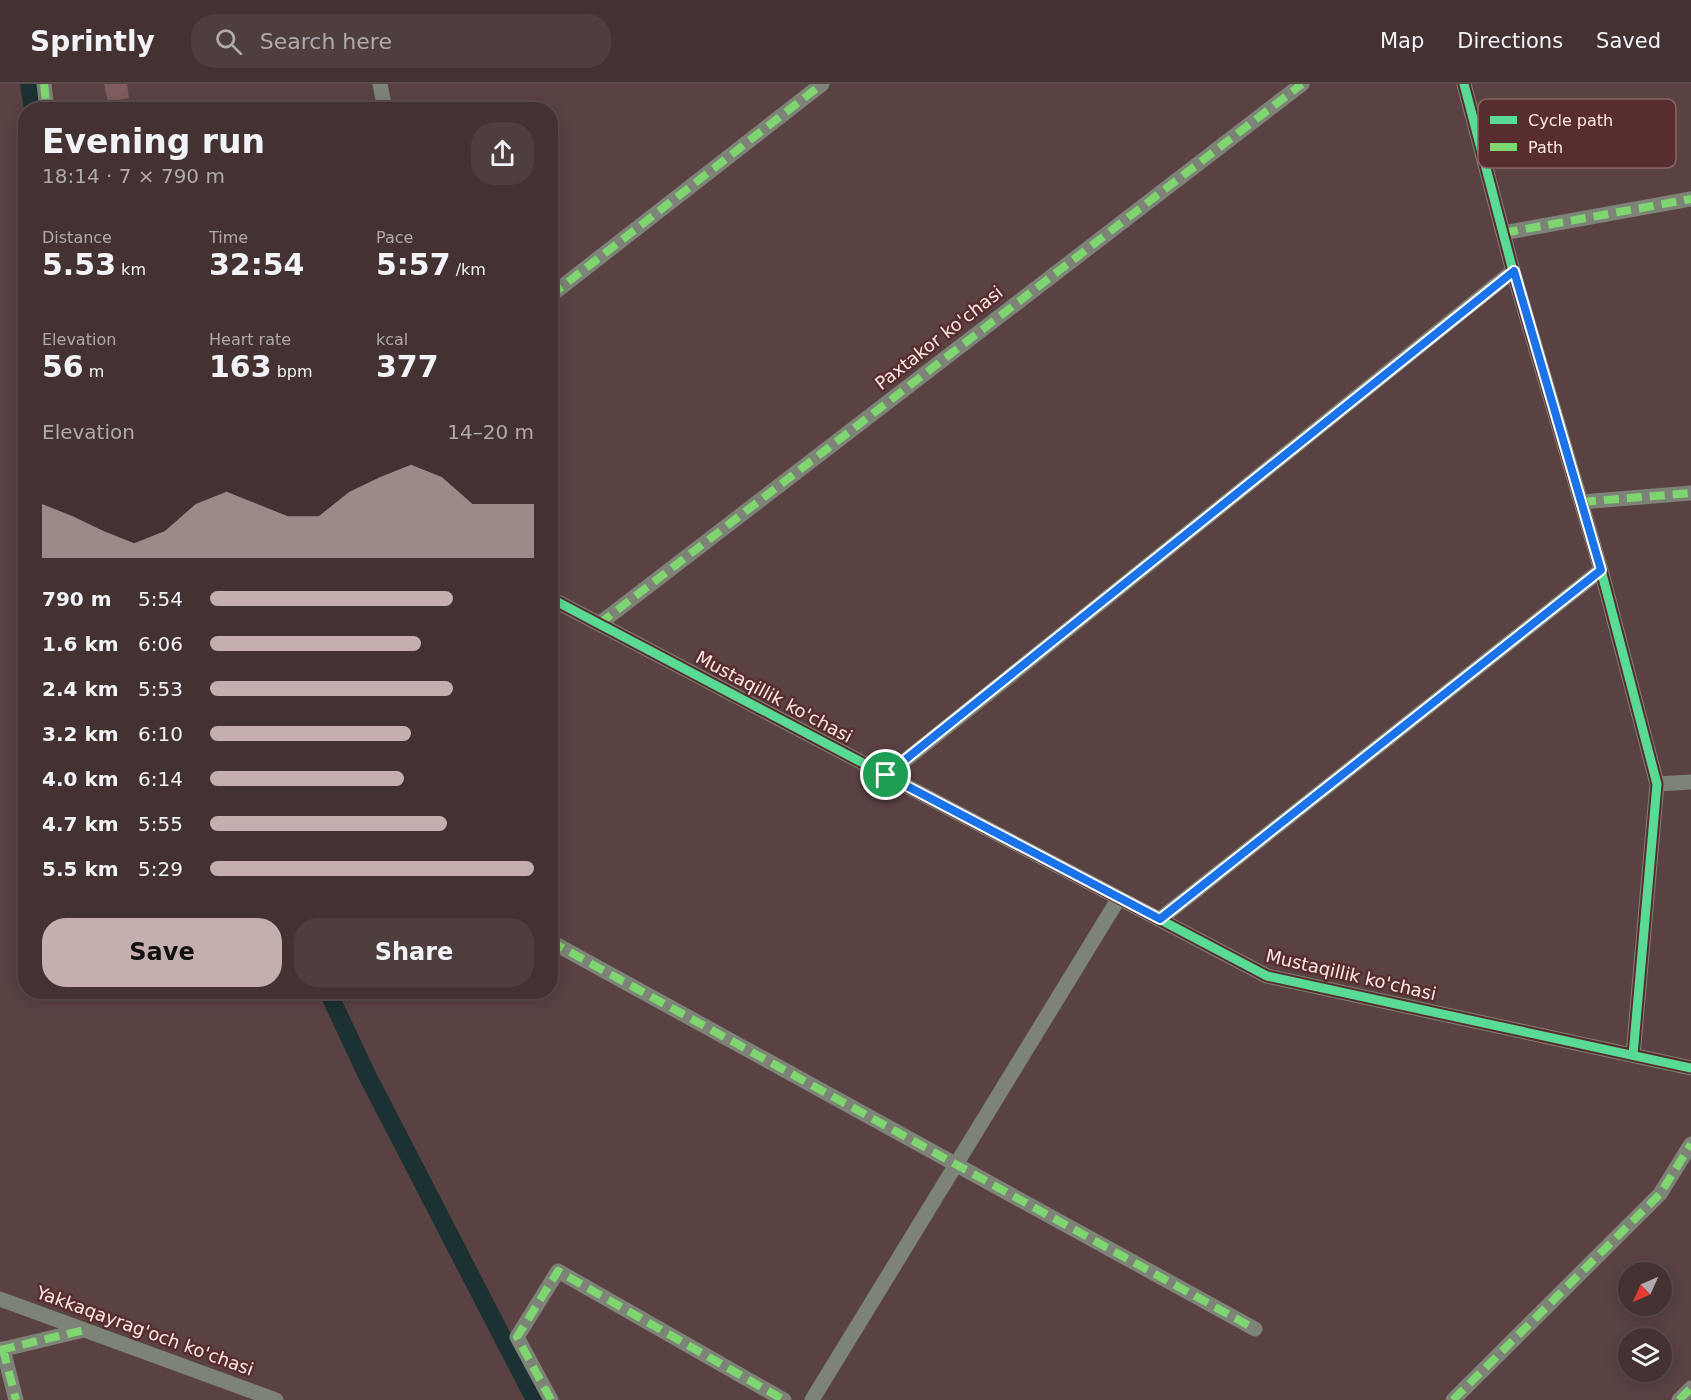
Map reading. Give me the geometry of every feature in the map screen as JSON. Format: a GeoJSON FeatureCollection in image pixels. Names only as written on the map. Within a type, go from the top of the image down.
{"type":"FeatureCollection","features":[{"type":"Feature","properties":{"kind":"street"},"geometry":{"type":"LineString","coordinates":[[44,84],[46,102]]}},
{"type":"Feature","properties":{"kind":"street"},"geometry":{"type":"LineString","coordinates":[[380,84],[383,102]]}},
{"type":"Feature","properties":{"kind":"street"},"geometry":{"type":"LineString","coordinates":[[558,290],[822,84]]}},
{"type":"Feature","properties":{"kind":"street","name":"Paxtakor ko'chasi"},"geometry":{"type":"LineString","coordinates":[[599,624],[1302,84]]}},
{"type":"Feature","properties":{"kind":"street"},"geometry":{"type":"LineString","coordinates":[[1464,84],[1478,137]]}},
{"type":"Feature","properties":{"kind":"street"},"geometry":{"type":"LineString","coordinates":[[1486,168],[1601,570],[1657,784],[1633,1055]]}},
{"type":"Feature","properties":{"kind":"street"},"geometry":{"type":"LineString","coordinates":[[1503,232],[1691,199]]}},
{"type":"Feature","properties":{"kind":"street"},"geometry":{"type":"LineString","coordinates":[[886,775],[1514,271]]}},
{"type":"Feature","properties":{"kind":"street"},"geometry":{"type":"LineString","coordinates":[[1581,502],[1691,493]]}},
{"type":"Feature","properties":{"kind":"street"},"geometry":{"type":"LineString","coordinates":[[1160,919],[1601,570]]}},
{"type":"Feature","properties":{"kind":"street","name":"Mustaqillik ko'chasi"},"geometry":{"type":"LineString","coordinates":[[558,601],[1267,976],[1691,1068]]}},
{"type":"Feature","properties":{"kind":"street"},"geometry":{"type":"LineString","coordinates":[[1657,784],[1691,782]]}},
{"type":"Feature","properties":{"kind":"street"},"geometry":{"type":"LineString","coordinates":[[812,1400],[1119,898]]}},
{"type":"Feature","properties":{"kind":"street"},"geometry":{"type":"LineString","coordinates":[[558,945],[955,1166],[1255,1329]]}},
{"type":"Feature","properties":{"kind":"street"},"geometry":{"type":"LineString","coordinates":[[1452,1400],[1660,1194],[1691,1144]]}},
{"type":"Feature","properties":{"kind":"street"},"geometry":{"type":"LineString","coordinates":[[550,1400],[517,1337],[558,1271],[784,1400]]}},
{"type":"Feature","properties":{"kind":"street","name":"Yakkaqayrag'och ko'chasi"},"geometry":{"type":"LineString","coordinates":[[0,1299],[276,1400]]}},
{"type":"Feature","properties":{"kind":"street"},"geometry":{"type":"LineString","coordinates":[[16,1400],[1,1350],[84,1330]]}},
{"type":"Feature","properties":{"kind":"street"},"geometry":{"type":"LineString","coordinates":[[1679,1400],[1691,1388]]}},
{"type":"Feature","properties":{"kind":"building"},"geometry":{"type":"Polygon","coordinates":[[[104,84],[127,84],[129,98],[108,102],[104,84]]]}},
{"type":"Feature","properties":{"kind":"waterway"},"geometry":{"type":"LineString","coordinates":[[29,84],[32,102]]}},
{"type":"Feature","properties":{"kind":"waterway"},"geometry":{"type":"LineString","coordinates":[[331,999],[367,1075],[535,1400]]}},
{"type":"Feature","properties":{"kind":"marked path"},"geometry":{"type":"LineString","coordinates":[[44,84],[46,102]]}},
{"type":"Feature","properties":{"kind":"marked path"},"geometry":{"type":"LineString","coordinates":[[558,290],[822,84]]}},
{"type":"Feature","properties":{"kind":"marked path"},"geometry":{"type":"LineString","coordinates":[[599,624],[1302,84]]}},
{"type":"Feature","properties":{"kind":"marked path"},"geometry":{"type":"LineString","coordinates":[[1503,233],[1691,199]]}},
{"type":"Feature","properties":{"kind":"marked path"},"geometry":{"type":"LineString","coordinates":[[887,775],[1513,271]]}},
{"type":"Feature","properties":{"kind":"marked path"},"geometry":{"type":"LineString","coordinates":[[1581,502],[1691,493]]}},
{"type":"Feature","properties":{"kind":"marked path"},"geometry":{"type":"LineString","coordinates":[[1160,919],[1601,570]]}},
{"type":"Feature","properties":{"kind":"marked path"},"geometry":{"type":"LineString","coordinates":[[558,945],[1255,1329]]}},
{"type":"Feature","properties":{"kind":"marked path"},"geometry":{"type":"LineString","coordinates":[[1453,1400],[1660,1194],[1691,1144]]}},
{"type":"Feature","properties":{"kind":"marked path"},"geometry":{"type":"LineString","coordinates":[[551,1400],[517,1337],[558,1271],[784,1400]]}},
{"type":"Feature","properties":{"kind":"marked path"},"geometry":{"type":"LineString","coordinates":[[0,1350],[84,1330]]}},
{"type":"Feature","properties":{"kind":"marked path"},"geometry":{"type":"LineString","coordinates":[[3,1349],[16,1400]]}},
{"type":"Feature","properties":{"kind":"marked path"},"geometry":{"type":"LineString","coordinates":[[1679,1400],[1691,1388]]}},
{"type":"Feature","properties":{"kind":"cycle path"},"geometry":{"type":"LineString","coordinates":[[1464,84],[1478,137]]}},
{"type":"Feature","properties":{"kind":"cycle path"},"geometry":{"type":"LineString","coordinates":[[1486,168],[1513,271],[1601,570],[1657,784],[1633,1055]]}},
{"type":"Feature","properties":{"kind":"cycle path"},"geometry":{"type":"LineString","coordinates":[[558,602],[1267,976],[1691,1068]]}},
{"type":"Feature","properties":{"kind":"route"},"geometry":{"type":"LineString","coordinates":[[1514,271],[1601,570],[1160,919],[886,775],[1514,271]]}}]}
